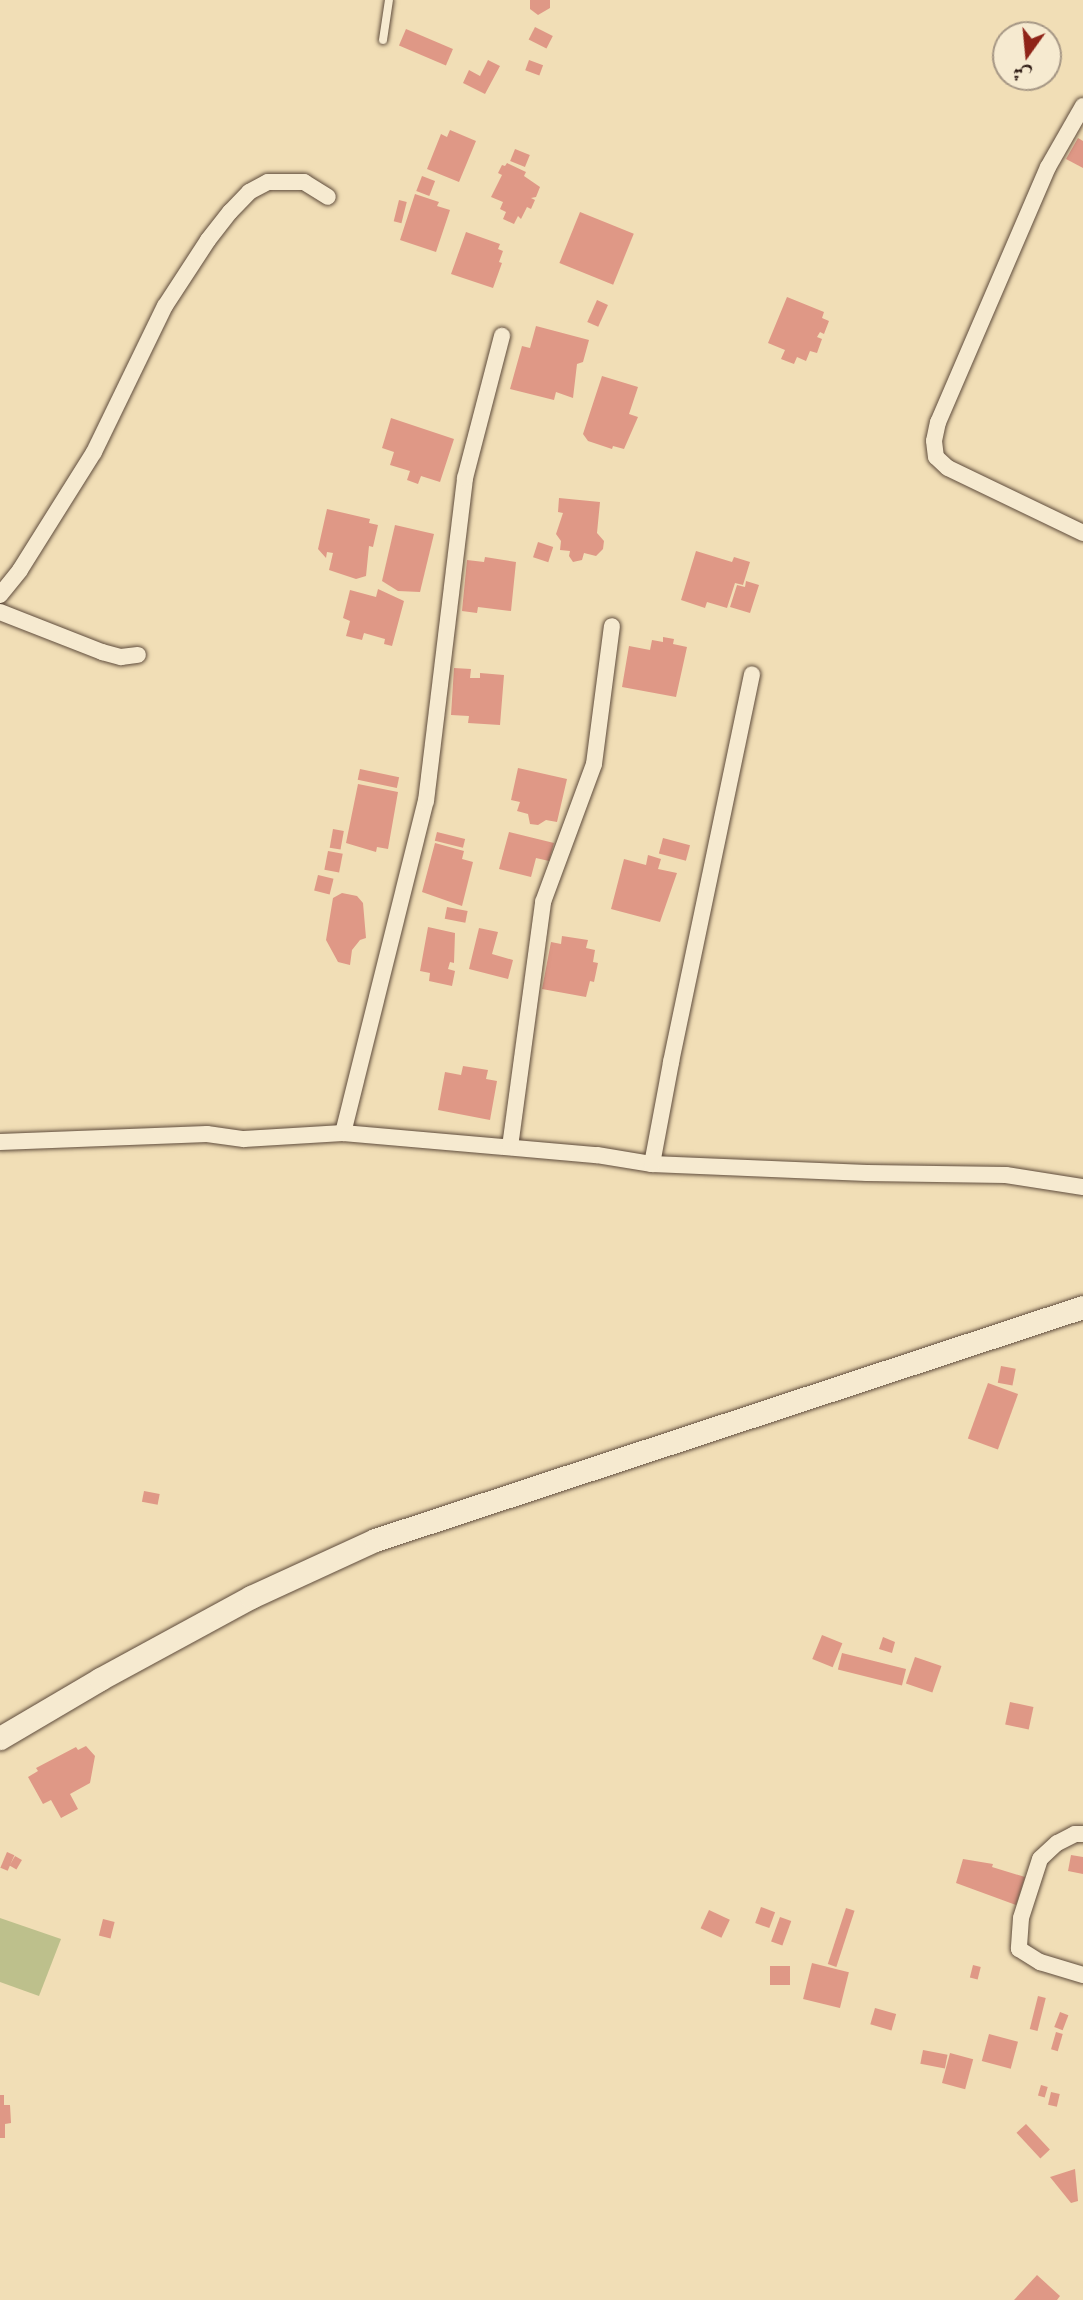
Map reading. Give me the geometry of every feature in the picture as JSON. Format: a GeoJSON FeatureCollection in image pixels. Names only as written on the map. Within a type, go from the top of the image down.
{"type":"FeatureCollection","features":[{"type":"Feature","properties":{"kind":"street"},"geometry":{"type":"LineString","coordinates":[[1083,106],[1048,167],[938,422],[934,441],[936,457],[948,468],[1083,533]]}},
{"type":"Feature","properties":{"kind":"street"},"geometry":{"type":"LineString","coordinates":[[0,596],[20,570],[94,452],[165,306],[200,251],[230,212],[249,192],[268,182],[303,182],[328,197]]}},
{"type":"Feature","properties":{"kind":"street"},"geometry":{"type":"LineString","coordinates":[[343,1133],[426,801],[463,490],[502,336]]}},
{"type":"Feature","properties":{"kind":"street"},"geometry":{"type":"LineString","coordinates":[[0,612],[102,652],[121,657],[138,655]]}},
{"type":"Feature","properties":{"kind":"street"},"geometry":{"type":"LineString","coordinates":[[510,1147],[543,902],[594,764],[612,626]]}},
{"type":"Feature","properties":{"kind":"street"},"geometry":{"type":"LineString","coordinates":[[652,1164],[752,674]]}},
{"type":"Feature","properties":{"kind":"street"},"geometry":{"type":"LineString","coordinates":[[0,1142],[207,1134],[244,1139],[343,1133],[597,1155],[652,1164],[867,1173],[1006,1175],[1083,1187]]}},
{"type":"Feature","properties":{"kind":"street"},"geometry":{"type":"LineString","coordinates":[[0,1738],[100,1679],[251,1597],[375,1540],[1083,1307]]}},
{"type":"Feature","properties":{"kind":"street"},"geometry":{"type":"LineString","coordinates":[[1083,1834],[1075,1834],[1057,1843],[1040,1859],[1021,1918],[1019,1949],[1040,1962],[1083,1975]]}},
{"type":"Feature","properties":{"kind":"lane"},"geometry":{"type":"LineString","coordinates":[[383,40],[389,0]]}},
{"type":"Feature","properties":{"kind":"green space"},"geometry":{"type":"Polygon","coordinates":[[[0,1918],[61,1939],[39,1996],[0,1982],[0,1918]]]}},
{"type":"Feature","properties":{"kind":"building"},"geometry":{"type":"Polygon","coordinates":[[[530,0],[550,0],[550,8],[538,15],[530,9],[530,0]]]}},
{"type":"Feature","properties":{"kind":"building"},"geometry":{"type":"Polygon","coordinates":[[[535,27],[553,36],[546,49],[529,39],[535,27]]]}},
{"type":"Feature","properties":{"kind":"building"},"geometry":{"type":"Polygon","coordinates":[[[406,29],[453,49],[446,65],[399,46],[406,29]]]}},
{"type":"Feature","properties":{"kind":"building"},"geometry":{"type":"Polygon","coordinates":[[[488,60],[500,66],[485,94],[463,83],[469,70],[480,76],[488,60]]]}},
{"type":"Feature","properties":{"kind":"building"},"geometry":{"type":"Polygon","coordinates":[[[529,60],[543,65],[539,75],[525,70],[529,60]]]}},
{"type":"Feature","properties":{"kind":"building"},"geometry":{"type":"Polygon","coordinates":[[[450,130],[476,141],[459,182],[427,169],[441,134],[447,137],[450,130]]]}},
{"type":"Feature","properties":{"kind":"building"},"geometry":{"type":"Polygon","coordinates":[[[1078,138],[1083,141],[1083,168],[1066,159],[1078,138]]]}},
{"type":"Feature","properties":{"kind":"building"},"geometry":{"type":"Polygon","coordinates":[[[515,149],[530,155],[525,167],[510,161],[515,149]]]}},
{"type":"Feature","properties":{"kind":"building"},"geometry":{"type":"Polygon","coordinates":[[[507,163],[526,172],[524,176],[540,187],[536,197],[531,198],[535,200],[531,209],[527,207],[521,219],[518,216],[514,224],[503,219],[506,212],[500,209],[503,202],[491,197],[502,175],[498,173],[502,165],[507,163]]]}},
{"type":"Feature","properties":{"kind":"building"},"geometry":{"type":"Polygon","coordinates":[[[422,176],[435,181],[429,196],[416,191],[422,176]]]}},
{"type":"Feature","properties":{"kind":"building"},"geometry":{"type":"Polygon","coordinates":[[[415,194],[439,202],[437,206],[450,210],[436,252],[400,240],[415,194]]]}},
{"type":"Feature","properties":{"kind":"building"},"geometry":{"type":"Polygon","coordinates":[[[399,200],[407,202],[401,223],[394,221],[399,200]]]}},
{"type":"Feature","properties":{"kind":"building"},"geometry":{"type":"Polygon","coordinates":[[[580,212],[634,234],[613,285],[559,263],[580,212]]]}},
{"type":"Feature","properties":{"kind":"building"},"geometry":{"type":"Polygon","coordinates":[[[466,232],[500,244],[498,249],[503,251],[499,262],[502,263],[493,288],[451,274],[466,232]]]}},
{"type":"Feature","properties":{"kind":"building"},"geometry":{"type":"Polygon","coordinates":[[[787,297],[824,312],[822,318],[829,321],[824,334],[820,332],[817,337],[822,339],[817,353],[810,351],[806,361],[797,357],[794,364],[781,359],[785,350],[768,343],[787,297]]]}},
{"type":"Feature","properties":{"kind":"building"},"geometry":{"type":"Polygon","coordinates":[[[597,300],[608,305],[598,327],[587,322],[597,300]]]}},
{"type":"Feature","properties":{"kind":"building"},"geometry":{"type":"Polygon","coordinates":[[[536,326],[589,340],[583,362],[577,364],[573,398],[556,392],[554,400],[510,389],[522,346],[530,348],[536,326]]]}},
{"type":"Feature","properties":{"kind":"building"},"geometry":{"type":"Polygon","coordinates":[[[602,376],[638,387],[629,414],[638,417],[624,449],[613,446],[612,449],[588,441],[583,434],[602,376]]]}},
{"type":"Feature","properties":{"kind":"building"},"geometry":{"type":"Polygon","coordinates":[[[391,418],[454,439],[440,482],[421,476],[418,484],[407,480],[410,471],[390,465],[394,452],[382,448],[391,418]]]}},
{"type":"Feature","properties":{"kind":"building"},"geometry":{"type":"Polygon","coordinates":[[[559,498],[600,502],[597,533],[604,541],[603,549],[596,556],[584,553],[582,560],[573,562],[569,556],[570,551],[560,550],[561,541],[556,534],[563,513],[558,512],[559,498]]]}},
{"type":"Feature","properties":{"kind":"building"},"geometry":{"type":"Polygon","coordinates":[[[327,509],[370,519],[369,523],[378,525],[373,547],[369,546],[366,576],[356,579],[329,570],[333,553],[327,552],[326,558],[318,549],[327,509]]]}},
{"type":"Feature","properties":{"kind":"building"},"geometry":{"type":"Polygon","coordinates":[[[395,525],[434,534],[420,592],[398,591],[382,581],[395,525]]]}},
{"type":"Feature","properties":{"kind":"building"},"geometry":{"type":"Polygon","coordinates":[[[538,542],[553,547],[548,562],[533,557],[538,542]]]}},
{"type":"Feature","properties":{"kind":"building"},"geometry":{"type":"Polygon","coordinates":[[[696,551],[732,562],[734,557],[750,562],[743,585],[735,583],[727,608],[707,602],[705,608],[681,600],[696,551]]]}},
{"type":"Feature","properties":{"kind":"building"},"geometry":{"type":"Polygon","coordinates":[[[485,557],[516,562],[511,611],[478,607],[477,613],[462,611],[467,560],[484,562],[485,557]]]}},
{"type":"Feature","properties":{"kind":"building"},"geometry":{"type":"Polygon","coordinates":[[[746,581],[759,585],[750,613],[730,607],[737,585],[745,587],[746,581]]]}},
{"type":"Feature","properties":{"kind":"building"},"geometry":{"type":"Polygon","coordinates":[[[378,589],[404,601],[392,646],[384,644],[385,639],[364,633],[362,640],[346,636],[350,621],[343,618],[350,590],[376,597],[378,589]]]}},
{"type":"Feature","properties":{"kind":"building"},"geometry":{"type":"Polygon","coordinates":[[[663,637],[674,639],[673,644],[687,647],[676,697],[622,687],[629,646],[650,650],[652,640],[663,642],[663,637]]]}},
{"type":"Feature","properties":{"kind":"building"},"geometry":{"type":"Polygon","coordinates":[[[454,668],[471,669],[470,678],[480,678],[480,673],[504,675],[500,725],[468,723],[469,716],[451,715],[454,668]]]}},
{"type":"Feature","properties":{"kind":"building"},"geometry":{"type":"Polygon","coordinates":[[[518,768],[567,779],[557,822],[546,820],[538,825],[530,824],[528,814],[517,811],[520,802],[511,800],[518,768]]]}},
{"type":"Feature","properties":{"kind":"building"},"geometry":{"type":"Polygon","coordinates":[[[360,769],[399,777],[397,788],[358,780],[360,769]]]}},
{"type":"Feature","properties":{"kind":"building"},"geometry":{"type":"Polygon","coordinates":[[[358,784],[398,792],[388,849],[377,847],[376,852],[346,843],[358,784]]]}},
{"type":"Feature","properties":{"kind":"building"},"geometry":{"type":"Polygon","coordinates":[[[333,829],[344,831],[341,850],[330,848],[333,829]]]}},
{"type":"Feature","properties":{"kind":"building"},"geometry":{"type":"Polygon","coordinates":[[[437,832],[465,839],[463,848],[435,841],[437,832]]]}},
{"type":"Feature","properties":{"kind":"building"},"geometry":{"type":"Polygon","coordinates":[[[509,832],[554,843],[549,861],[536,858],[531,877],[499,869],[509,832]]]}},
{"type":"Feature","properties":{"kind":"building"},"geometry":{"type":"Polygon","coordinates":[[[663,838],[690,845],[686,861],[659,853],[663,838]]]}},
{"type":"Feature","properties":{"kind":"building"},"geometry":{"type":"Polygon","coordinates":[[[435,843],[464,851],[462,859],[473,862],[462,906],[422,892],[435,843]]]}},
{"type":"Feature","properties":{"kind":"building"},"geometry":{"type":"Polygon","coordinates":[[[328,851],[343,854],[339,873],[324,870],[328,851]]]}},
{"type":"Feature","properties":{"kind":"building"},"geometry":{"type":"Polygon","coordinates":[[[648,855],[661,859],[658,869],[677,873],[660,922],[611,909],[624,859],[646,865],[648,855]]]}},
{"type":"Feature","properties":{"kind":"building"},"geometry":{"type":"Polygon","coordinates":[[[318,875],[334,879],[330,894],[314,891],[318,875]]]}},
{"type":"Feature","properties":{"kind":"building"},"geometry":{"type":"Polygon","coordinates":[[[342,893],[357,896],[363,903],[366,938],[360,940],[352,950],[350,965],[338,962],[326,940],[333,898],[342,893]]]}},
{"type":"Feature","properties":{"kind":"building"},"geometry":{"type":"Polygon","coordinates":[[[447,907],[468,911],[465,923],[445,919],[447,907]]]}},
{"type":"Feature","properties":{"kind":"building"},"geometry":{"type":"Polygon","coordinates":[[[428,927],[455,933],[454,963],[450,962],[448,969],[455,971],[452,986],[429,981],[430,973],[420,971],[428,927]]]}},
{"type":"Feature","properties":{"kind":"building"},"geometry":{"type":"Polygon","coordinates":[[[479,928],[498,932],[492,954],[513,960],[508,979],[469,969],[479,928]]]}},
{"type":"Feature","properties":{"kind":"building"},"geometry":{"type":"Polygon","coordinates":[[[562,936],[588,940],[586,948],[595,950],[593,962],[598,963],[594,982],[590,981],[586,997],[542,989],[551,942],[561,944],[562,936]]]}},
{"type":"Feature","properties":{"kind":"building"},"geometry":{"type":"Polygon","coordinates":[[[463,1066],[488,1070],[486,1079],[497,1081],[490,1120],[438,1110],[445,1072],[461,1075],[463,1066]]]}},
{"type":"Feature","properties":{"kind":"building"},"geometry":{"type":"Polygon","coordinates":[[[1001,1366],[1016,1369],[1012,1386],[998,1383],[1001,1366]]]}},
{"type":"Feature","properties":{"kind":"building"},"geometry":{"type":"Polygon","coordinates":[[[988,1383],[1018,1394],[998,1449],[968,1438],[988,1383]]]}},
{"type":"Feature","properties":{"kind":"building"},"geometry":{"type":"Polygon","coordinates":[[[144,1491],[160,1494],[158,1505],[142,1502],[144,1491]]]}},
{"type":"Feature","properties":{"kind":"building"},"geometry":{"type":"Polygon","coordinates":[[[822,1635],[842,1643],[833,1667],[812,1659],[822,1635]]]}},
{"type":"Feature","properties":{"kind":"building"},"geometry":{"type":"Polygon","coordinates":[[[883,1637],[895,1642],[892,1653],[879,1649],[883,1637]]]}},
{"type":"Feature","properties":{"kind":"building"},"geometry":{"type":"Polygon","coordinates":[[[842,1653],[906,1669],[902,1685],[838,1669],[842,1653]]]}},
{"type":"Feature","properties":{"kind":"building"},"geometry":{"type":"Polygon","coordinates":[[[915,1657],[941,1666],[932,1693],[906,1683],[915,1657]]]}},
{"type":"Feature","properties":{"kind":"building"},"geometry":{"type":"Polygon","coordinates":[[[1010,1702],[1033,1707],[1029,1729],[1005,1724],[1010,1702]]]}},
{"type":"Feature","properties":{"kind":"building"},"geometry":{"type":"Polygon","coordinates":[[[86,1746],[95,1756],[90,1783],[70,1794],[78,1809],[61,1818],[51,1800],[43,1804],[28,1777],[38,1771],[36,1768],[76,1747],[78,1750],[86,1746]]]}},
{"type":"Feature","properties":{"kind":"building"},"geometry":{"type":"Polygon","coordinates":[[[7,1852],[14,1855],[8,1871],[0,1868],[7,1852]]]}},
{"type":"Feature","properties":{"kind":"building"},"geometry":{"type":"Polygon","coordinates":[[[1071,1855],[1083,1857],[1083,1874],[1068,1871],[1071,1855]]]}},
{"type":"Feature","properties":{"kind":"building"},"geometry":{"type":"Polygon","coordinates":[[[15,1856],[22,1860],[16,1870],[10,1866],[15,1856]]]}},
{"type":"Feature","properties":{"kind":"building"},"geometry":{"type":"Polygon","coordinates":[[[963,1859],[993,1864],[992,1867],[1025,1877],[1016,1905],[956,1883],[963,1859]]]}},
{"type":"Feature","properties":{"kind":"building"},"geometry":{"type":"Polygon","coordinates":[[[761,1907],[775,1912],[769,1928],[755,1923],[761,1907]]]}},
{"type":"Feature","properties":{"kind":"building"},"geometry":{"type":"Polygon","coordinates":[[[846,1908],[855,1911],[836,1967],[828,1964],[846,1908]]]}},
{"type":"Feature","properties":{"kind":"building"},"geometry":{"type":"Polygon","coordinates":[[[709,1910],[730,1920],[721,1938],[701,1928],[709,1910]]]}},
{"type":"Feature","properties":{"kind":"building"},"geometry":{"type":"Polygon","coordinates":[[[780,1917],[791,1921],[782,1946],[771,1941],[780,1917]]]}},
{"type":"Feature","properties":{"kind":"building"},"geometry":{"type":"Polygon","coordinates":[[[103,1919],[115,1922],[111,1938],[99,1935],[103,1919]]]}},
{"type":"Feature","properties":{"kind":"building"},"geometry":{"type":"Polygon","coordinates":[[[812,1963],[849,1972],[840,2008],[803,1999],[812,1963]]]}},
{"type":"Feature","properties":{"kind":"building"},"geometry":{"type":"Polygon","coordinates":[[[973,1965],[981,1967],[978,1980],[970,1978],[973,1965]]]}},
{"type":"Feature","properties":{"kind":"building"},"geometry":{"type":"Polygon","coordinates":[[[770,1966],[790,1966],[790,1985],[770,1985],[770,1966]]]}},
{"type":"Feature","properties":{"kind":"building"},"geometry":{"type":"Polygon","coordinates":[[[1038,1996],[1046,1998],[1038,2031],[1030,2029],[1038,1996]]]}},
{"type":"Feature","properties":{"kind":"building"},"geometry":{"type":"Polygon","coordinates":[[[875,2008],[896,2014],[891,2030],[870,2024],[875,2008]]]}},
{"type":"Feature","properties":{"kind":"building"},"geometry":{"type":"Polygon","coordinates":[[[1060,2012],[1068,2015],[1063,2030],[1054,2027],[1060,2012]]]}},
{"type":"Feature","properties":{"kind":"building"},"geometry":{"type":"Polygon","coordinates":[[[1056,2032],[1063,2034],[1058,2051],[1051,2049],[1056,2032]]]}},
{"type":"Feature","properties":{"kind":"building"},"geometry":{"type":"Polygon","coordinates":[[[989,2034],[1018,2042],[1011,2069],[982,2061],[989,2034]]]}},
{"type":"Feature","properties":{"kind":"building"},"geometry":{"type":"Polygon","coordinates":[[[923,2050],[948,2055],[945,2069],[920,2064],[923,2050]]]}},
{"type":"Feature","properties":{"kind":"building"},"geometry":{"type":"Polygon","coordinates":[[[950,2053],[973,2059],[965,2089],[942,2083],[950,2053]]]}},
{"type":"Feature","properties":{"kind":"building"},"geometry":{"type":"Polygon","coordinates":[[[1041,2085],[1048,2087],[1045,2098],[1038,2096],[1041,2085]]]}},
{"type":"Feature","properties":{"kind":"building"},"geometry":{"type":"Polygon","coordinates":[[[1051,2092],[1060,2094],[1057,2107],[1048,2105],[1051,2092]]]}},
{"type":"Feature","properties":{"kind":"building"},"geometry":{"type":"Polygon","coordinates":[[[0,2095],[4,2095],[4,2105],[10,2105],[11,2123],[5,2124],[5,2138],[0,2138],[0,2095]]]}},
{"type":"Feature","properties":{"kind":"building"},"geometry":{"type":"Polygon","coordinates":[[[1026,2124],[1050,2150],[1040,2158],[1016,2133],[1026,2124]]]}},
{"type":"Feature","properties":{"kind":"building"},"geometry":{"type":"Polygon","coordinates":[[[1075,2169],[1078,2201],[1071,2203],[1050,2177],[1075,2169]]]}},
{"type":"Feature","properties":{"kind":"building"},"geometry":{"type":"Polygon","coordinates":[[[1037,2275],[1060,2296],[1057,2300],[1014,2300],[1037,2275]]]}}]}
